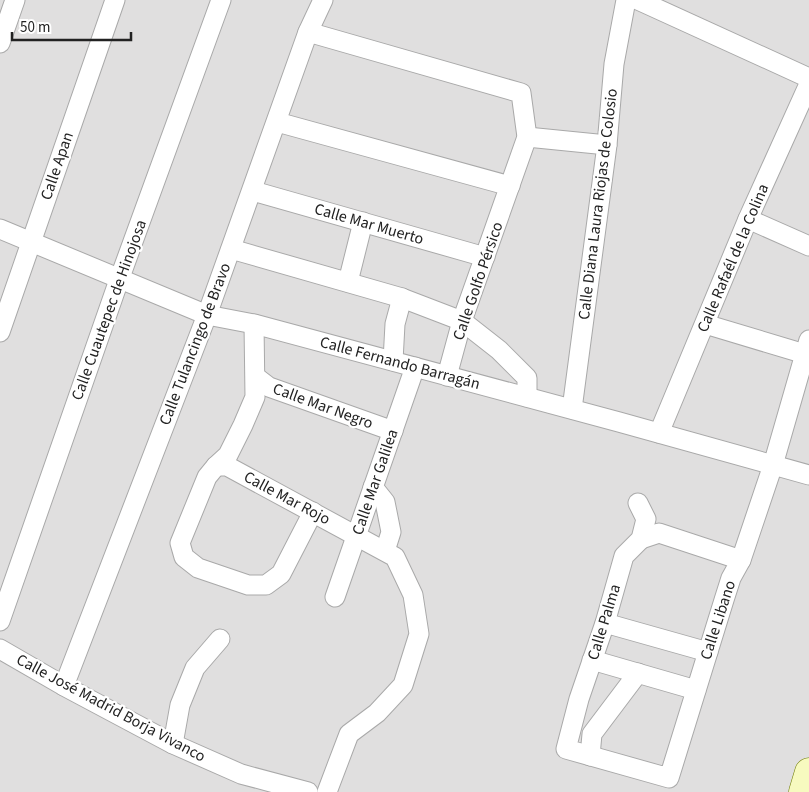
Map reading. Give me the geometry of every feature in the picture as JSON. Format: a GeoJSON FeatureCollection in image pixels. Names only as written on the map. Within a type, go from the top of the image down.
{"type":"FeatureCollection","features":[{"type":"Feature","properties":{"kind":"main road"},"geometry":{"type":"LineString","coordinates":[[803,792],[809,772]]}},
{"type":"Feature","properties":{"kind":"street"},"geometry":{"type":"LineString","coordinates":[[0,43],[15,0]]}},
{"type":"Feature","properties":{"kind":"street","name":"Calle Apan"},"geometry":{"type":"LineString","coordinates":[[0,332],[115,0]]}},
{"type":"Feature","properties":{"kind":"street","name":"Calle Cuautepec de Hinojosa"},"geometry":{"type":"LineString","coordinates":[[0,621],[119,280],[221,0]]}},
{"type":"Feature","properties":{"kind":"street","name":"Calle Tulancingo de Bravo"},"geometry":{"type":"LineString","coordinates":[[64,686],[208,315],[308,32],[322,0]]}},
{"type":"Feature","properties":{"kind":"street","name":"Calle Diana Laura Riojas de Colosio"},"geometry":{"type":"LineString","coordinates":[[572,409],[607,145],[614,64],[626,0]]}},
{"type":"Feature","properties":{"kind":"street"},"geometry":{"type":"LineString","coordinates":[[638,0],[809,78]]}},
{"type":"Feature","properties":{"kind":"street"},"geometry":{"type":"LineString","coordinates":[[308,32],[521,93],[527,136],[607,145]]}},
{"type":"Feature","properties":{"kind":"street","name":"Calle Rafaél de la Colina"},"geometry":{"type":"LineString","coordinates":[[659,433],[748,219],[809,84]]}},
{"type":"Feature","properties":{"kind":"street"},"geometry":{"type":"LineString","coordinates":[[277,122],[510,186]]}},
{"type":"Feature","properties":{"kind":"street","name":"Calle Golfo Pérsico"},"geometry":{"type":"LineString","coordinates":[[447,376],[462,321],[527,136]]}},
{"type":"Feature","properties":{"kind":"street","name":"Calle Mar Muerto"},"geometry":{"type":"LineString","coordinates":[[253,191],[485,257]]}},
{"type":"Feature","properties":{"kind":"street"},"geometry":{"type":"LineString","coordinates":[[748,219],[809,246]]}},
{"type":"Feature","properties":{"kind":"street"},"geometry":{"type":"LineString","coordinates":[[348,282],[363,222]]}},
{"type":"Feature","properties":{"kind":"street","name":"Calle Fernando Barragán"},"geometry":{"type":"LineString","coordinates":[[0,229],[119,280],[208,315],[254,324],[393,361],[809,475]]}},
{"type":"Feature","properties":{"kind":"street"},"geometry":{"type":"LineString","coordinates":[[231,249],[402,298],[462,321],[499,350],[527,378],[527,397]]}},
{"type":"Feature","properties":{"kind":"street"},"geometry":{"type":"LineString","coordinates":[[393,361],[395,324],[402,298]]}},
{"type":"Feature","properties":{"kind":"street"},"geometry":{"type":"LineString","coordinates":[[254,324],[255,397],[228,455],[207,477],[180,543],[184,557],[198,568],[248,585],[266,585],[282,574],[313,512]]}},
{"type":"Feature","properties":{"kind":"street"},"geometry":{"type":"LineString","coordinates":[[705,324],[807,347]]}},
{"type":"Feature","properties":{"kind":"street","name":"Calle Libano"},"geometry":{"type":"LineString","coordinates":[[590,756],[669,778],[731,578],[741,560],[773,465],[807,347]]}},
{"type":"Feature","properties":{"kind":"street","name":"Calle Mar Galilea"},"geometry":{"type":"LineString","coordinates":[[335,597],[415,367]]}},
{"type":"Feature","properties":{"kind":"street","name":"Calle Mar Negro"},"geometry":{"type":"LineString","coordinates":[[256,378],[269,387],[393,431]]}},
{"type":"Feature","properties":{"kind":"street","name":"Calle Mar Rojo"},"geometry":{"type":"LineString","coordinates":[[216,466],[227,466],[385,551]]}},
{"type":"Feature","properties":{"kind":"street"},"geometry":{"type":"LineString","coordinates":[[327,792],[349,734],[376,713],[403,686],[419,634],[413,595],[395,557],[385,551],[391,532],[385,502],[373,487]]}},
{"type":"Feature","properties":{"kind":"street"},"geometry":{"type":"LineString","coordinates":[[638,502],[646,519],[641,538],[660,533],[741,560]]}},
{"type":"Feature","properties":{"kind":"street","name":"Calle Palma"},"geometry":{"type":"LineString","coordinates":[[590,756],[566,749],[579,699],[605,622],[624,556],[641,538]]}},
{"type":"Feature","properties":{"kind":"street"},"geometry":{"type":"LineString","coordinates":[[605,622],[708,652]]}},
{"type":"Feature","properties":{"kind":"street"},"geometry":{"type":"LineString","coordinates":[[173,744],[180,706],[195,668],[220,639]]}},
{"type":"Feature","properties":{"kind":"street","name":"Calle José Madrid Borja Vivanco"},"geometry":{"type":"LineString","coordinates":[[0,649],[64,686],[173,744],[241,774],[308,792]]}},
{"type":"Feature","properties":{"kind":"street"},"geometry":{"type":"LineString","coordinates":[[592,660],[696,690]]}},
{"type":"Feature","properties":{"kind":"street"},"geometry":{"type":"LineString","coordinates":[[590,756],[592,734],[638,673]]}},
{"type":"Feature","properties":{"kind":"shaded area"},"geometry":{"type":"Polygon","coordinates":[[[0,0],[809,0],[809,792],[0,792],[0,0]]]}}]}
